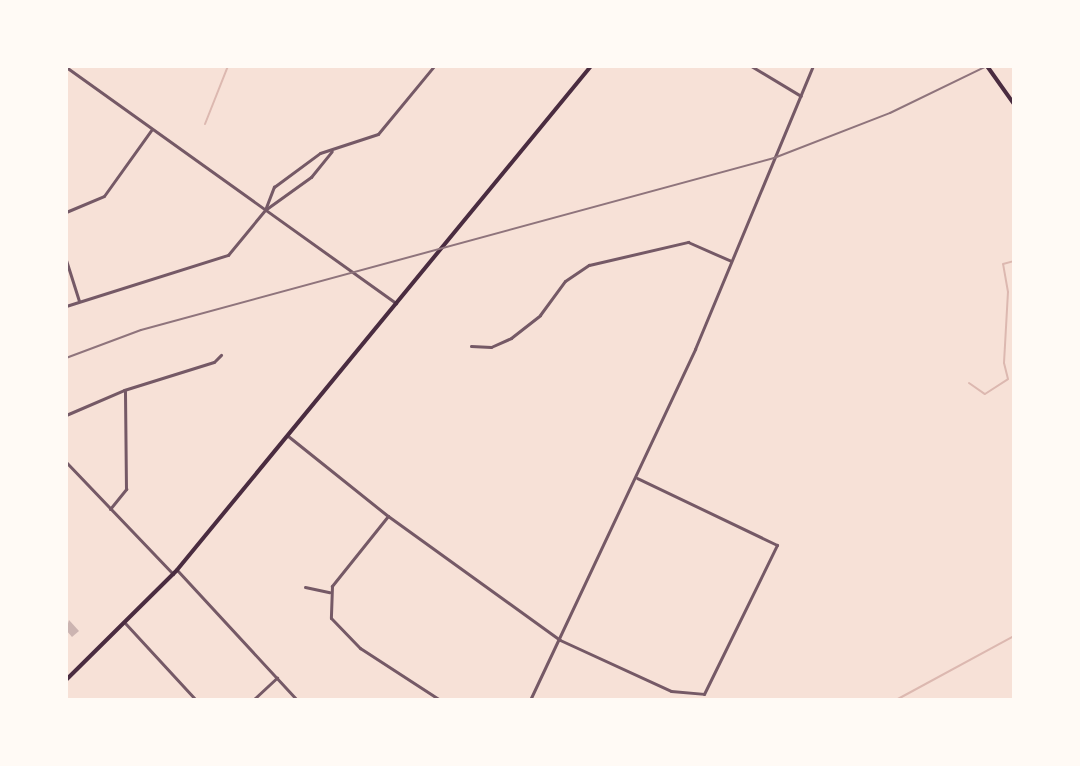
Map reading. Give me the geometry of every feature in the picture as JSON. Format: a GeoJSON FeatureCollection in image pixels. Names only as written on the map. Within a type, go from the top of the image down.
{"type":"FeatureCollection","features":[{"type":"Feature","properties":{"kind":"main road"},"geometry":{"type":"LineString","coordinates":[[66,680],[175,572],[591,66]]}},
{"type":"Feature","properties":{"kind":"main road"},"geometry":{"type":"LineString","coordinates":[[987,66],[1014,104]]}},
{"type":"Feature","properties":{"kind":"street"},"geometry":{"type":"LineString","coordinates":[[265,210],[274,187],[332,151],[378,134],[434,66]]}},
{"type":"Feature","properties":{"kind":"street"},"geometry":{"type":"LineString","coordinates":[[751,66],[801,96]]}},
{"type":"Feature","properties":{"kind":"street"},"geometry":{"type":"LineString","coordinates":[[530,700],[637,478],[813,66]]}},
{"type":"Feature","properties":{"kind":"street"},"geometry":{"type":"LineString","coordinates":[[66,67],[396,303]]}},
{"type":"Feature","properties":{"kind":"street"},"geometry":{"type":"LineString","coordinates":[[66,212],[104,196],[152,128]]}},
{"type":"Feature","properties":{"kind":"street"},"geometry":{"type":"LineString","coordinates":[[66,306],[228,255],[265,210],[311,177],[332,151]]}},
{"type":"Feature","properties":{"kind":"street"},"geometry":{"type":"LineString","coordinates":[[471,346],[491,347],[511,338],[540,315],[565,281],[589,265],[688,242],[731,261]]}},
{"type":"Feature","properties":{"kind":"street"},"geometry":{"type":"LineString","coordinates":[[66,260],[79,301]]}},
{"type":"Feature","properties":{"kind":"street"},"geometry":{"type":"LineString","coordinates":[[66,415],[124,390],[214,362],[221,355]]}},
{"type":"Feature","properties":{"kind":"street"},"geometry":{"type":"LineString","coordinates":[[110,509],[126,489],[124,390]]}},
{"type":"Feature","properties":{"kind":"street"},"geometry":{"type":"LineString","coordinates":[[288,436],[388,516],[560,640],[671,691],[704,694],[777,545],[637,478]]}},
{"type":"Feature","properties":{"kind":"street"},"geometry":{"type":"LineString","coordinates":[[66,462],[297,700]]}},
{"type":"Feature","properties":{"kind":"street"},"geometry":{"type":"LineString","coordinates":[[388,516],[329,592],[329,612],[340,631],[440,700]]}},
{"type":"Feature","properties":{"kind":"street"},"geometry":{"type":"LineString","coordinates":[[305,587],[329,592]]}},
{"type":"Feature","properties":{"kind":"street"},"geometry":{"type":"LineString","coordinates":[[125,623],[196,700]]}},
{"type":"Feature","properties":{"kind":"street"},"geometry":{"type":"LineString","coordinates":[[253,700],[277,678]]}},
{"type":"Feature","properties":{"kind":"building"},"geometry":{"type":"Polygon","coordinates":[[[69,620],[79,631],[72,637],[66,630],[69,620]]]}},
{"type":"Feature","properties":{"kind":"waterway"},"geometry":{"type":"LineString","coordinates":[[205,124],[228,66]]}},
{"type":"Feature","properties":{"kind":"waterway"},"geometry":{"type":"LineString","coordinates":[[969,383],[985,394],[1008,379],[1004,363],[1008,292],[1003,264],[1014,261]]}},
{"type":"Feature","properties":{"kind":"waterway"},"geometry":{"type":"LineString","coordinates":[[896,700],[1014,636]]}},
{"type":"Feature","properties":{"kind":"railway"},"geometry":{"type":"LineString","coordinates":[[66,358],[141,330],[774,158],[890,113],[987,66]]}}]}
